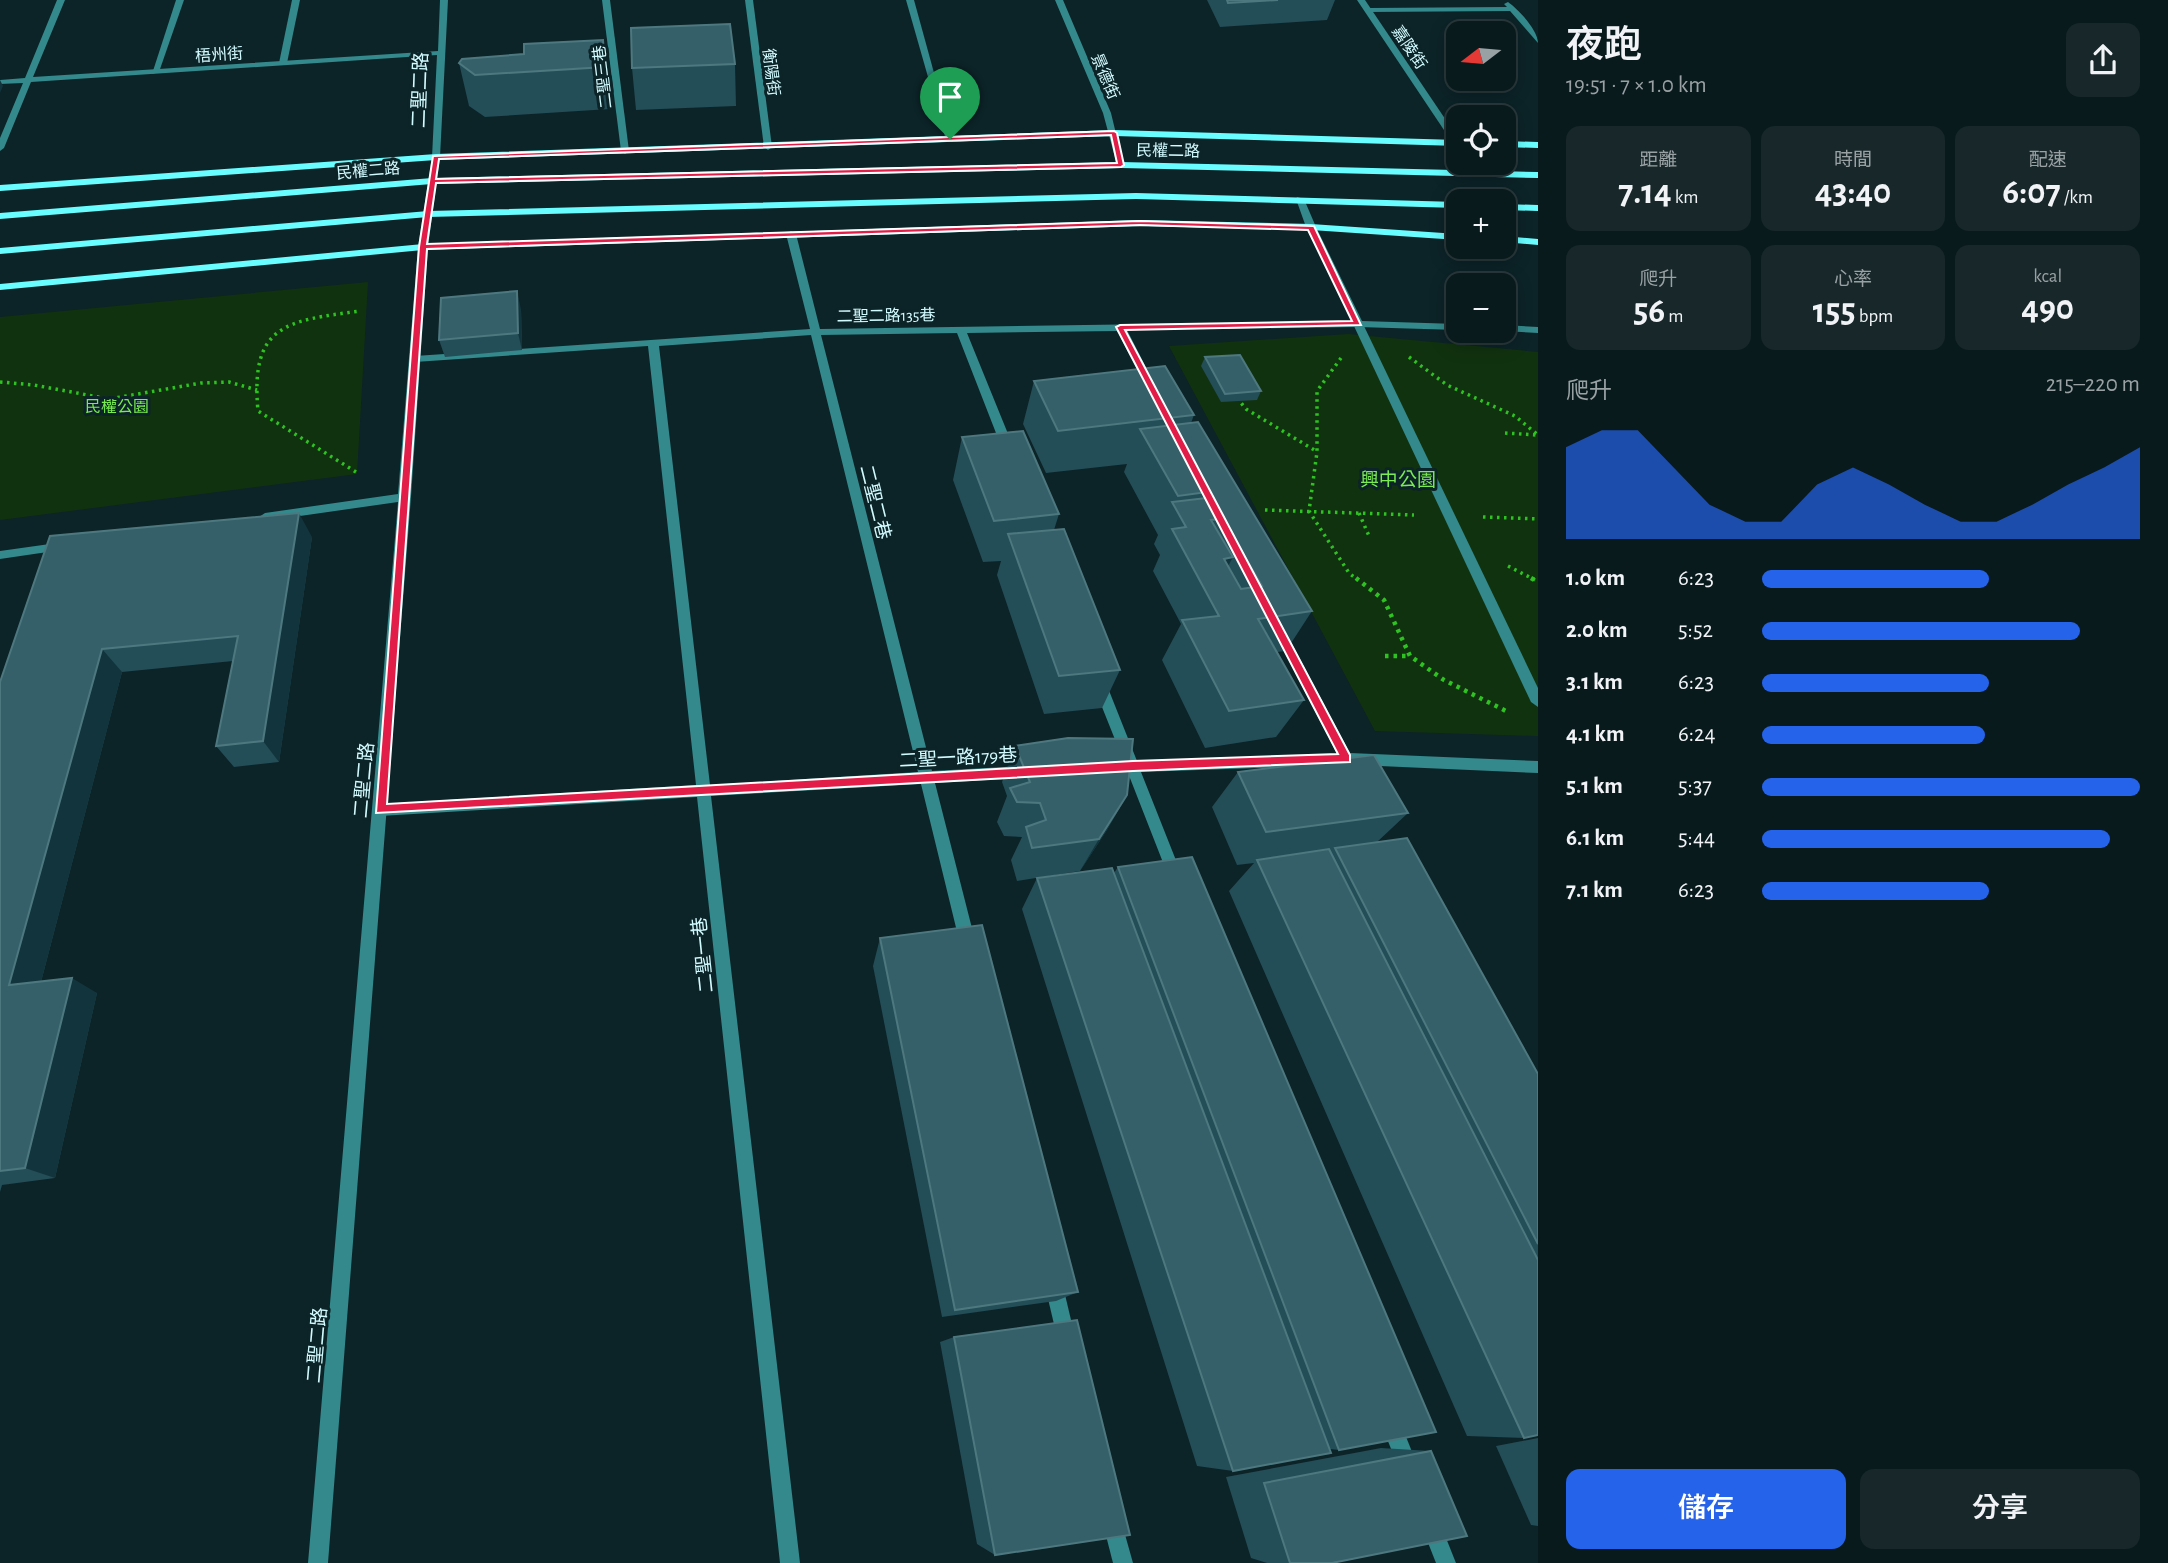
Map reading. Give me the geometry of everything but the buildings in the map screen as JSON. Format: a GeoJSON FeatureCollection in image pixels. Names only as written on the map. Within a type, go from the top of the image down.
{"type":"FeatureCollection","features":[{"type":"Feature","properties":{"kind":"main road","name":"民權二路"},"geometry":{"type":"LineString","coordinates":[[0,188],[436,157],[1114,133],[1446,143]]}},
{"type":"Feature","properties":{"kind":"main road"},"geometry":{"type":"LineString","coordinates":[[1516,144],[1538,145]]}},
{"type":"Feature","properties":{"kind":"main road","name":"民權二路"},"geometry":{"type":"LineString","coordinates":[[0,216],[432,181],[1121,165],[1446,172]]}},
{"type":"Feature","properties":{"kind":"main road","name":"民權二路"},"geometry":{"type":"LineString","coordinates":[[1516,174],[1538,175]]}},
{"type":"Feature","properties":{"kind":"main road"},"geometry":{"type":"LineString","coordinates":[[0,251],[428,214],[1136,196],[1446,205]]}},
{"type":"Feature","properties":{"kind":"main road"},"geometry":{"type":"LineString","coordinates":[[1516,207],[1538,208]]}},
{"type":"Feature","properties":{"kind":"main road"},"geometry":{"type":"LineString","coordinates":[[0,287],[423,247],[791,234],[1140,223],[1311,228],[1446,236]]}},
{"type":"Feature","properties":{"kind":"main road"},"geometry":{"type":"LineString","coordinates":[[1516,240],[1538,242]]}},
{"type":"Feature","properties":{"kind":"street"},"geometry":{"type":"LineString","coordinates":[[0,148],[61,0]]}},
{"type":"Feature","properties":{"kind":"street"},"geometry":{"type":"LineString","coordinates":[[156,72],[180,0]]}},
{"type":"Feature","properties":{"kind":"street"},"geometry":{"type":"LineString","coordinates":[[283,63],[296,0]]}},
{"type":"Feature","properties":{"kind":"street","name":"二聖二路"},"geometry":{"type":"LineString","coordinates":[[318,1563],[423,247],[436,157],[439,53],[444,0]]}},
{"type":"Feature","properties":{"kind":"street","name":"二聖三巷"},"geometry":{"type":"LineString","coordinates":[[606,0],[625,151]]}},
{"type":"Feature","properties":{"kind":"street","name":"衡陽街"},"geometry":{"type":"LineString","coordinates":[[749,0],[768,147]]}},
{"type":"Feature","properties":{"kind":"street"},"geometry":{"type":"LineString","coordinates":[[910,0],[950,139]]}},
{"type":"Feature","properties":{"kind":"street","name":"景德街"},"geometry":{"type":"LineString","coordinates":[[1059,0],[1114,133],[1121,165]]}},
{"type":"Feature","properties":{"kind":"street","name":"嘉陵街"},"geometry":{"type":"LineString","coordinates":[[1361,0],[1446,127]]}},
{"type":"Feature","properties":{"kind":"street"},"geometry":{"type":"LineString","coordinates":[[1505,0],[1538,41]]}},
{"type":"Feature","properties":{"kind":"street"},"geometry":{"type":"LineString","coordinates":[[1367,10],[1513,9]]}},
{"type":"Feature","properties":{"kind":"street","name":"梧州街"},"geometry":{"type":"LineString","coordinates":[[0,82],[439,53]]}},
{"type":"Feature","properties":{"kind":"street"},"geometry":{"type":"LineString","coordinates":[[1300,199],[1311,228],[1538,702]]}},
{"type":"Feature","properties":{"kind":"street","name":"二聖二巷"},"geometry":{"type":"LineString","coordinates":[[791,234],[974,967]]}},
{"type":"Feature","properties":{"kind":"street","name":"二聖二路135巷"},"geometry":{"type":"LineString","coordinates":[[415,359],[815,332],[1358,324],[1446,327]]}},
{"type":"Feature","properties":{"kind":"street"},"geometry":{"type":"LineString","coordinates":[[1120,327],[1158,401]]}},
{"type":"Feature","properties":{"kind":"street"},"geometry":{"type":"LineString","coordinates":[[1516,329],[1538,330]]}},
{"type":"Feature","properties":{"kind":"street"},"geometry":{"type":"LineString","coordinates":[[961,330],[1012,458]]}},
{"type":"Feature","properties":{"kind":"street","name":"二聖一巷"},"geometry":{"type":"LineString","coordinates":[[653,342],[790,1563]]}},
{"type":"Feature","properties":{"kind":"street"},"geometry":{"type":"LineString","coordinates":[[257,518],[405,497]]}},
{"type":"Feature","properties":{"kind":"street"},"geometry":{"type":"LineString","coordinates":[[0,555],[81,544]]}},
{"type":"Feature","properties":{"kind":"street"},"geometry":{"type":"LineString","coordinates":[[1275,623],[1359,783]]}},
{"type":"Feature","properties":{"kind":"street"},"geometry":{"type":"LineString","coordinates":[[1092,663],[1183,895]]}},
{"type":"Feature","properties":{"kind":"street"},"geometry":{"type":"LineString","coordinates":[[1105,768],[1346,759],[1538,767]]}},
{"type":"Feature","properties":{"kind":"street","name":"二聖一路179巷"},"geometry":{"type":"LineString","coordinates":[[380,810],[703,789],[1037,772]]}},
{"type":"Feature","properties":{"kind":"street"},"geometry":{"type":"LineString","coordinates":[[1049,1265],[1072,1360]]}},
{"type":"Feature","properties":{"kind":"street"},"geometry":{"type":"LineString","coordinates":[[1385,1409],[1416,1486]]}},
{"type":"Feature","properties":{"kind":"street"},"geometry":{"type":"LineString","coordinates":[[1109,1509],[1123,1563]]}},
{"type":"Feature","properties":{"kind":"street"},"geometry":{"type":"LineString","coordinates":[[1426,1512],[1446,1563]]}},
{"type":"Feature","properties":{"kind":"path"},"geometry":{"type":"LineString","coordinates":[[342,465],[258,411],[256,373],[266,340],[293,322],[360,311]]}},
{"type":"Feature","properties":{"kind":"path"},"geometry":{"type":"LineString","coordinates":[[1346,350],[1317,391],[1317,452],[1309,511],[1349,573],[1384,600],[1410,656],[1444,680],[1512,714]]}},
{"type":"Feature","properties":{"kind":"path"},"geometry":{"type":"LineString","coordinates":[[1401,352],[1421,364],[1433,377],[1525,421],[1538,435]]}},
{"type":"Feature","properties":{"kind":"path"},"geometry":{"type":"LineString","coordinates":[[0,383],[34,385],[109,399],[201,383],[229,382],[257,390]]}},
{"type":"Feature","properties":{"kind":"path"},"geometry":{"type":"LineString","coordinates":[[1233,392],[1246,409],[1317,452]]}},
{"type":"Feature","properties":{"kind":"path"},"geometry":{"type":"LineString","coordinates":[[1505,433],[1538,435]]}},
{"type":"Feature","properties":{"kind":"path"},"geometry":{"type":"LineString","coordinates":[[1265,510],[1426,516]]}},
{"type":"Feature","properties":{"kind":"path"},"geometry":{"type":"LineString","coordinates":[[1359,513],[1369,536]]}},
{"type":"Feature","properties":{"kind":"path"},"geometry":{"type":"LineString","coordinates":[[1477,517],[1538,519]]}},
{"type":"Feature","properties":{"kind":"path"},"geometry":{"type":"LineString","coordinates":[[1385,656],[1410,656]]}},
{"type":"Feature","properties":{"kind":"green space","name":"民權公園"},"geometry":{"type":"Polygon","coordinates":[[[368,282],[357,474],[0,520],[0,317],[368,282]]]}},
{"type":"Feature","properties":{"kind":"green space","name":"興中公園"},"geometry":{"type":"Polygon","coordinates":[[[1348,334],[1538,352],[1538,736],[1375,731],[1169,346],[1348,334]]]}},
{"type":"Feature","properties":{"kind":"route"},"geometry":{"type":"LineString","coordinates":[[950,139],[436,157],[423,247],[380,810],[703,789],[1133,766],[1346,759],[1120,327],[1358,324],[1311,228],[1140,223],[423,247],[432,181],[1121,165],[1114,133],[950,139]]}}]}
